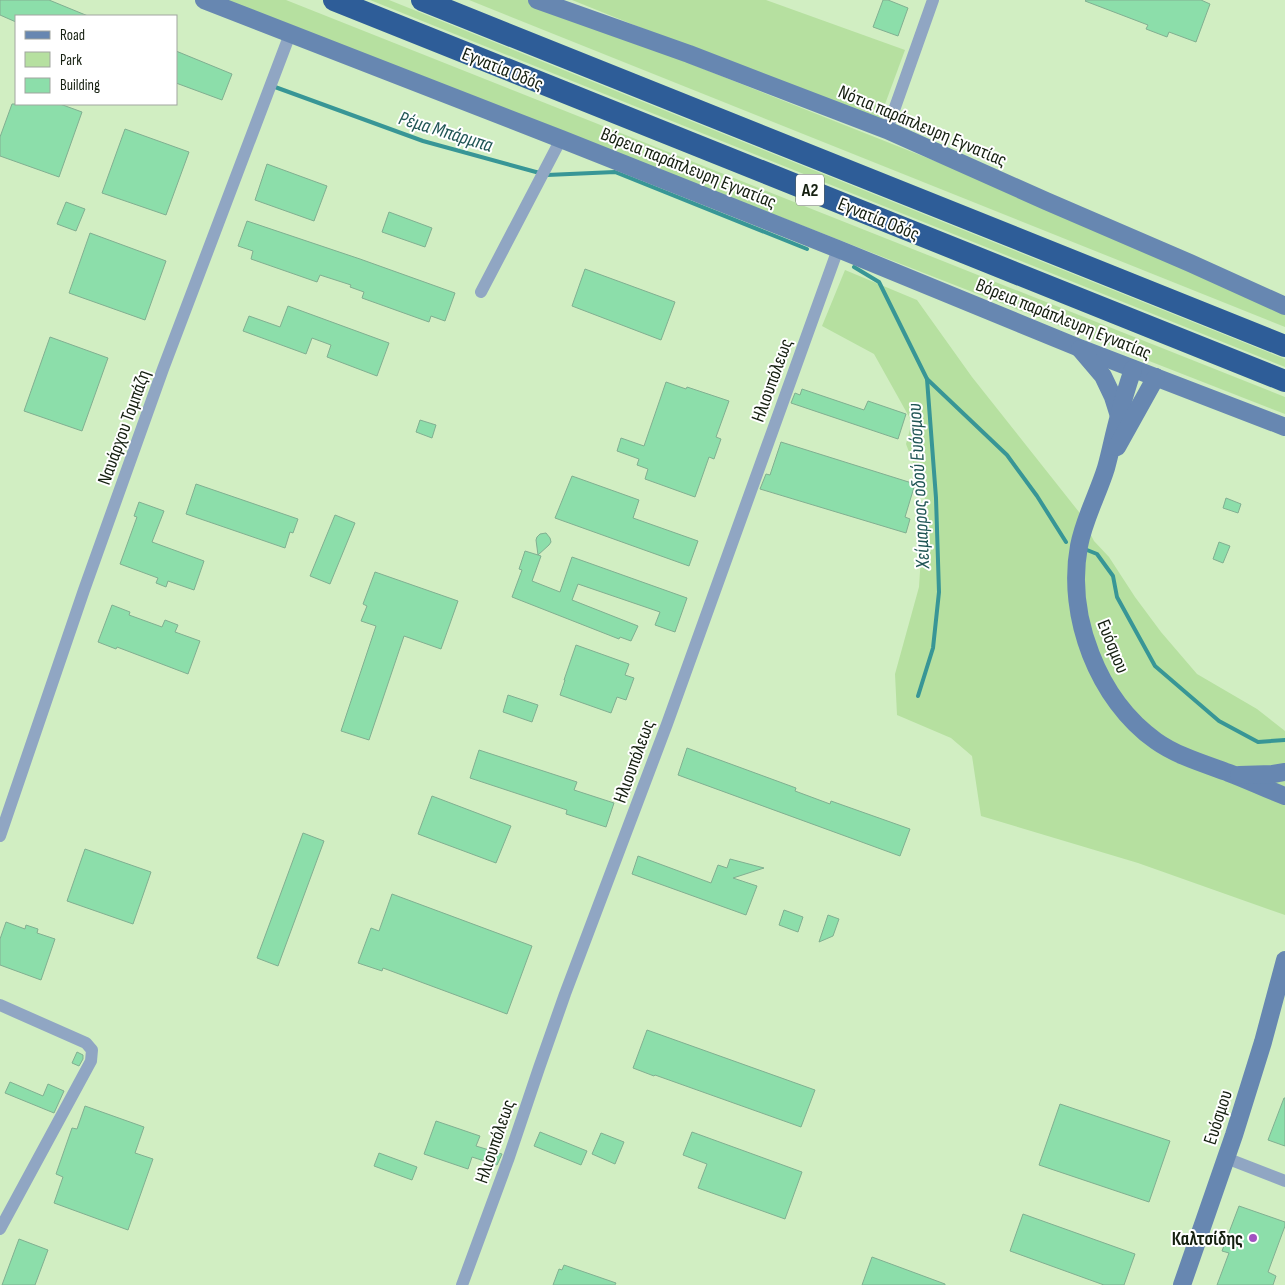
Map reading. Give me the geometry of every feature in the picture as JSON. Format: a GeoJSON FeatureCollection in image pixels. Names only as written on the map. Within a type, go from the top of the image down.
{"type":"FeatureCollection","features":[{"type":"Feature","properties":{"kind":"highway","name":"Εγνατία Οδός"},"geometry":{"type":"LineString","coordinates":[[334,0],[1285,381]]}},
{"type":"Feature","properties":{"kind":"highway","name":"Εγνατία Οδός"},"geometry":{"type":"LineString","coordinates":[[422,0],[1285,346]]}},
{"type":"Feature","properties":{"kind":"street","name":"Βόρεια παράπλευρη Εγνατίας"},"geometry":{"type":"LineString","coordinates":[[204,0],[838,249],[1133,369],[1285,427]]}},
{"type":"Feature","properties":{"kind":"street","name":"Νότια παράπλευρη Εγνατίας"},"geometry":{"type":"LineString","coordinates":[[537,0],[689,54],[887,130],[1046,202],[1190,263],[1285,306]]}},
{"type":"Feature","properties":{"kind":"street"},"geometry":{"type":"LineString","coordinates":[[887,130],[933,0]]}},
{"type":"Feature","properties":{"kind":"street","name":"Ναυάρχου Τομπάζη"},"geometry":{"type":"LineString","coordinates":[[0,836],[84,590],[160,379],[290,34]]}},
{"type":"Feature","properties":{"kind":"street"},"geometry":{"type":"LineString","coordinates":[[481,292],[561,139]]}},
{"type":"Feature","properties":{"kind":"street","name":"Ηλιουπόλεως"},"geometry":{"type":"LineString","coordinates":[[462,1285],[508,1160],[562,1002],[667,724],[838,249]]}},
{"type":"Feature","properties":{"kind":"street"},"geometry":{"type":"LineString","coordinates":[[1078,347],[1103,376],[1113,397],[1118,416]]}},
{"type":"Feature","properties":{"kind":"street"},"geometry":{"type":"LineString","coordinates":[[1106,469],[1118,416],[1133,369]]}},
{"type":"Feature","properties":{"kind":"street"},"geometry":{"type":"LineString","coordinates":[[1106,469],[1156,378]]}},
{"type":"Feature","properties":{"kind":"street","name":"Ευόσμου"},"geometry":{"type":"LineString","coordinates":[[1106,469],[1079,546],[1076,572],[1077,600],[1082,627],[1093,662],[1101,679],[1119,705],[1139,727],[1157,742],[1176,752],[1285,796]]}},
{"type":"Feature","properties":{"kind":"street"},"geometry":{"type":"LineString","coordinates":[[1233,775],[1281,774]]}},
{"type":"Feature","properties":{"kind":"street","name":"Ευόσμου"},"geometry":{"type":"LineString","coordinates":[[1182,1285],[1234,1135],[1263,1042],[1285,960]]}},
{"type":"Feature","properties":{"kind":"street"},"geometry":{"type":"LineString","coordinates":[[0,1005],[86,1044],[92,1050],[91,1061],[0,1229]]}},
{"type":"Feature","properties":{"kind":"street"},"geometry":{"type":"LineString","coordinates":[[1226,1158],[1285,1181]]}},
{"type":"Feature","properties":{"kind":"green space"},"geometry":{"type":"Polygon","coordinates":[[[225,0],[286,0],[1285,397],[1285,414],[225,0]]]}},
{"type":"Feature","properties":{"kind":"green space"},"geometry":{"type":"Polygon","coordinates":[[[370,0],[389,0],[1285,359],[1285,367],[370,0]]]}},
{"type":"Feature","properties":{"kind":"green space"},"geometry":{"type":"Polygon","coordinates":[[[469,0],[530,0],[1056,209],[1285,309],[1285,327],[469,0]]]}},
{"type":"Feature","properties":{"kind":"green space"},"geometry":{"type":"Polygon","coordinates":[[[572,0],[766,0],[905,50],[878,123],[572,0]]]}},
{"type":"Feature","properties":{"kind":"green space"},"geometry":{"type":"Polygon","coordinates":[[[845,270],[917,300],[972,377],[1079,512],[1094,541],[1109,557],[1161,632],[1197,674],[1257,709],[1285,731],[1285,915],[1138,863],[981,816],[972,756],[951,738],[897,715],[895,674],[919,587],[925,494],[906,444],[912,422],[874,354],[822,326],[845,270]]]}},
{"type":"Feature","properties":{"kind":"building"},"geometry":{"type":"Polygon","coordinates":[[[0,0],[49,0],[86,15],[15,15],[15,22],[0,15],[0,0]]]}},
{"type":"Feature","properties":{"kind":"building"},"geometry":{"type":"Polygon","coordinates":[[[883,0],[888,0],[908,8],[898,36],[873,27],[883,0]]]}},
{"type":"Feature","properties":{"kind":"building"},"geometry":{"type":"Polygon","coordinates":[[[1086,0],[1201,0],[1210,4],[1196,42],[1169,32],[1167,37],[1146,29],[1148,25],[1086,0]]]}},
{"type":"Feature","properties":{"kind":"building"},"geometry":{"type":"Polygon","coordinates":[[[178,52],[232,74],[222,100],[178,84],[178,52]]]}},
{"type":"Feature","properties":{"kind":"building"},"geometry":{"type":"Polygon","coordinates":[[[12,104],[63,105],[82,112],[59,177],[0,156],[0,137],[12,104]]]}},
{"type":"Feature","properties":{"kind":"building"},"geometry":{"type":"Polygon","coordinates":[[[125,129],[189,152],[166,215],[102,193],[125,129]]]}},
{"type":"Feature","properties":{"kind":"building"},"geometry":{"type":"Polygon","coordinates":[[[267,164],[327,186],[314,221],[255,200],[267,164]]]}},
{"type":"Feature","properties":{"kind":"building"},"geometry":{"type":"Polygon","coordinates":[[[66,202],[85,209],[76,231],[57,224],[66,202]]]}},
{"type":"Feature","properties":{"kind":"building"},"geometry":{"type":"Polygon","coordinates":[[[389,212],[432,228],[425,247],[382,232],[389,212]]]}},
{"type":"Feature","properties":{"kind":"building"},"geometry":{"type":"Polygon","coordinates":[[[247,221],[455,293],[445,321],[431,316],[429,322],[362,298],[364,292],[350,287],[351,285],[320,275],[317,282],[251,259],[253,251],[238,246],[247,221]]]}},
{"type":"Feature","properties":{"kind":"building"},"geometry":{"type":"Polygon","coordinates":[[[90,233],[166,261],[145,320],[69,293],[90,233]]]}},
{"type":"Feature","properties":{"kind":"building"},"geometry":{"type":"Polygon","coordinates":[[[585,269],[675,302],[661,340],[572,306],[585,269]]]}},
{"type":"Feature","properties":{"kind":"building"},"geometry":{"type":"Polygon","coordinates":[[[288,306],[389,343],[377,376],[327,357],[331,345],[312,338],[306,354],[243,331],[249,316],[280,327],[288,306]]]}},
{"type":"Feature","properties":{"kind":"building"},"geometry":{"type":"Polygon","coordinates":[[[50,337],[108,358],[82,431],[24,411],[50,337]]]}},
{"type":"Feature","properties":{"kind":"building"},"geometry":{"type":"Polygon","coordinates":[[[666,382],[729,401],[716,437],[721,439],[714,459],[709,457],[695,497],[645,479],[648,469],[637,465],[639,459],[617,451],[621,438],[644,446],[666,382]]]}},
{"type":"Feature","properties":{"kind":"building"},"geometry":{"type":"Polygon","coordinates":[[[802,389],[864,410],[868,401],[906,414],[898,439],[791,403],[795,393],[800,395],[802,389]]]}},
{"type":"Feature","properties":{"kind":"building"},"geometry":{"type":"Polygon","coordinates":[[[420,420],[436,425],[432,438],[416,432],[420,420]]]}},
{"type":"Feature","properties":{"kind":"building"},"geometry":{"type":"Polygon","coordinates":[[[781,442],[915,484],[905,517],[910,519],[906,533],[760,489],[766,474],[770,475],[781,442]]]}},
{"type":"Feature","properties":{"kind":"building"},"geometry":{"type":"Polygon","coordinates":[[[572,476],[639,500],[633,518],[698,541],[689,566],[555,518],[572,476]]]}},
{"type":"Feature","properties":{"kind":"building"},"geometry":{"type":"Polygon","coordinates":[[[196,484],[298,519],[293,533],[290,532],[285,548],[186,514],[196,484]]]}},
{"type":"Feature","properties":{"kind":"building"},"geometry":{"type":"Polygon","coordinates":[[[1226,498],[1241,504],[1238,513],[1223,508],[1226,498]]]}},
{"type":"Feature","properties":{"kind":"building"},"geometry":{"type":"Polygon","coordinates":[[[139,502],[164,511],[152,542],[204,561],[194,590],[168,581],[166,587],[156,583],[158,578],[120,564],[137,517],[134,516],[139,502]]]}},
{"type":"Feature","properties":{"kind":"building"},"geometry":{"type":"Polygon","coordinates":[[[335,515],[355,523],[330,584],[310,576],[335,515]]]}},
{"type":"Feature","properties":{"kind":"building"},"geometry":{"type":"Polygon","coordinates":[[[546,533],[551,542],[538,555],[537,537],[540,534],[546,533]]]}},
{"type":"Feature","properties":{"kind":"building"},"geometry":{"type":"Polygon","coordinates":[[[1219,542],[1230,546],[1223,563],[1213,559],[1219,542]]]}},
{"type":"Feature","properties":{"kind":"building"},"geometry":{"type":"Polygon","coordinates":[[[525,551],[541,556],[532,581],[560,592],[572,557],[687,598],[675,632],[655,625],[660,612],[578,584],[572,600],[638,626],[631,641],[620,637],[619,639],[512,597],[522,570],[519,569],[525,551]]]}},
{"type":"Feature","properties":{"kind":"building"},"geometry":{"type":"Polygon","coordinates":[[[375,572],[458,601],[441,649],[404,636],[369,740],[341,731],[376,626],[361,621],[367,606],[363,604],[375,572]]]}},
{"type":"Feature","properties":{"kind":"building"},"geometry":{"type":"Polygon","coordinates":[[[112,605],[130,612],[129,615],[162,627],[165,620],[178,625],[175,632],[200,641],[188,674],[117,647],[116,649],[98,642],[112,605]]]}},
{"type":"Feature","properties":{"kind":"building"},"geometry":{"type":"Polygon","coordinates":[[[576,645],[629,664],[625,675],[634,678],[626,700],[617,697],[611,713],[560,695],[576,645]]]}},
{"type":"Feature","properties":{"kind":"building"},"geometry":{"type":"Polygon","coordinates":[[[508,695],[538,705],[532,722],[503,712],[508,695]]]}},
{"type":"Feature","properties":{"kind":"building"},"geometry":{"type":"Polygon","coordinates":[[[687,748],[796,788],[795,791],[830,804],[831,801],[910,829],[900,856],[678,775],[687,748]]]}},
{"type":"Feature","properties":{"kind":"building"},"geometry":{"type":"Polygon","coordinates":[[[479,750],[577,782],[574,790],[614,803],[606,827],[566,814],[567,810],[470,778],[479,750]]]}},
{"type":"Feature","properties":{"kind":"building"},"geometry":{"type":"Polygon","coordinates":[[[432,796],[511,826],[496,863],[418,834],[432,796]]]}},
{"type":"Feature","properties":{"kind":"building"},"geometry":{"type":"Polygon","coordinates":[[[303,833],[324,841],[278,966],[257,958],[303,833]]]}},
{"type":"Feature","properties":{"kind":"building"},"geometry":{"type":"Polygon","coordinates":[[[85,849],[151,872],[133,924],[67,901],[85,849]]]}},
{"type":"Feature","properties":{"kind":"building"},"geometry":{"type":"Polygon","coordinates":[[[638,856],[711,883],[718,865],[727,868],[730,859],[764,868],[733,878],[757,886],[746,915],[632,874],[638,856]]]}},
{"type":"Feature","properties":{"kind":"building"},"geometry":{"type":"Polygon","coordinates":[[[392,894],[532,946],[507,1014],[383,968],[382,971],[358,963],[371,928],[379,931],[392,894]]]}},
{"type":"Feature","properties":{"kind":"building"},"geometry":{"type":"Polygon","coordinates":[[[784,910],[803,917],[798,932],[779,925],[784,910]]]}},
{"type":"Feature","properties":{"kind":"building"},"geometry":{"type":"Polygon","coordinates":[[[828,915],[839,919],[833,936],[819,942],[828,915]]]}},
{"type":"Feature","properties":{"kind":"building"},"geometry":{"type":"Polygon","coordinates":[[[6,922],[25,929],[26,925],[38,929],[37,933],[55,939],[41,980],[0,965],[0,939],[6,922]]]}},
{"type":"Feature","properties":{"kind":"building"},"geometry":{"type":"Polygon","coordinates":[[[647,1030],[815,1090],[801,1127],[633,1068],[647,1030]]]}},
{"type":"Feature","properties":{"kind":"building"},"geometry":{"type":"Polygon","coordinates":[[[77,1052],[83,1055],[79,1066],[72,1063],[77,1052]]]}},
{"type":"Feature","properties":{"kind":"building"},"geometry":{"type":"Polygon","coordinates":[[[10,1082],[43,1096],[48,1084],[64,1091],[54,1113],[5,1093],[10,1082]]]}},
{"type":"Feature","properties":{"kind":"building"},"geometry":{"type":"Polygon","coordinates":[[[1285,1098],[1285,1146],[1268,1140],[1285,1098]]]}},
{"type":"Feature","properties":{"kind":"building"},"geometry":{"type":"Polygon","coordinates":[[[1060,1104],[1170,1141],[1149,1202],[1039,1165],[1060,1104]]]}},
{"type":"Feature","properties":{"kind":"building"},"geometry":{"type":"Polygon","coordinates":[[[85,1106],[144,1127],[135,1153],[153,1159],[128,1230],[54,1203],[63,1177],[56,1174],[72,1128],[77,1129],[85,1106]]]}},
{"type":"Feature","properties":{"kind":"building"},"geometry":{"type":"Polygon","coordinates":[[[436,1121],[480,1136],[476,1146],[502,1154],[497,1165],[472,1157],[468,1169],[424,1154],[436,1121]]]}},
{"type":"Feature","properties":{"kind":"building"},"geometry":{"type":"Polygon","coordinates":[[[540,1132],[587,1151],[581,1165],[534,1146],[540,1132]]]}},
{"type":"Feature","properties":{"kind":"building"},"geometry":{"type":"Polygon","coordinates":[[[692,1132],[802,1172],[785,1219],[698,1188],[707,1164],[683,1155],[692,1132]]]}},
{"type":"Feature","properties":{"kind":"building"},"geometry":{"type":"Polygon","coordinates":[[[601,1133],[624,1142],[615,1164],[592,1154],[601,1133]]]}},
{"type":"Feature","properties":{"kind":"building"},"geometry":{"type":"Polygon","coordinates":[[[379,1153],[417,1167],[412,1180],[374,1166],[379,1153]]]}},
{"type":"Feature","properties":{"kind":"building","name":"Καλτσίδης"},"geometry":{"type":"Polygon","coordinates":[[[1239,1206],[1285,1222],[1268,1272],[1276,1276],[1273,1285],[1217,1285],[1229,1253],[1222,1251],[1239,1206]]]}},
{"type":"Feature","properties":{"kind":"building"},"geometry":{"type":"Polygon","coordinates":[[[1023,1214],[1135,1254],[1124,1285],[1104,1285],[1010,1251],[1023,1214]]]}},
{"type":"Feature","properties":{"kind":"building"},"geometry":{"type":"Polygon","coordinates":[[[19,1239],[48,1250],[35,1285],[2,1285],[19,1239]]]}},
{"type":"Feature","properties":{"kind":"building"},"geometry":{"type":"Polygon","coordinates":[[[872,1257],[945,1284],[945,1285],[862,1285],[872,1257]]]}},
{"type":"Feature","properties":{"kind":"building"},"geometry":{"type":"Polygon","coordinates":[[[564,1265],[616,1283],[615,1285],[553,1285],[559,1269],[562,1270],[564,1265]]]}},
{"type":"Feature","properties":{"kind":"waterway","name":"Ρέμα Μπάρμπα"},"geometry":{"type":"LineString","coordinates":[[275,87],[423,141],[547,175],[615,172],[807,249]]}},
{"type":"Feature","properties":{"kind":"waterway","name":"Χείμαρρος οδού Ευόσμου"},"geometry":{"type":"LineString","coordinates":[[854,267],[879,282],[927,379],[936,498],[939,592],[933,648],[918,696]]}},
{"type":"Feature","properties":{"kind":"waterway"},"geometry":{"type":"LineString","coordinates":[[927,379],[1007,455],[1037,496],[1066,542]]}},
{"type":"Feature","properties":{"kind":"waterway","name":"Χείμαρρος οδού Ευόσμου"},"geometry":{"type":"LineString","coordinates":[[1087,550],[1097,554],[1113,576],[1117,597],[1155,666],[1219,721],[1258,742],[1285,740]]}},
{"type":"Feature","properties":{"kind":"place","name":"Καλτσίδης"},"geometry":{"type":"Point","coordinates":[1253,1238]}}]}
